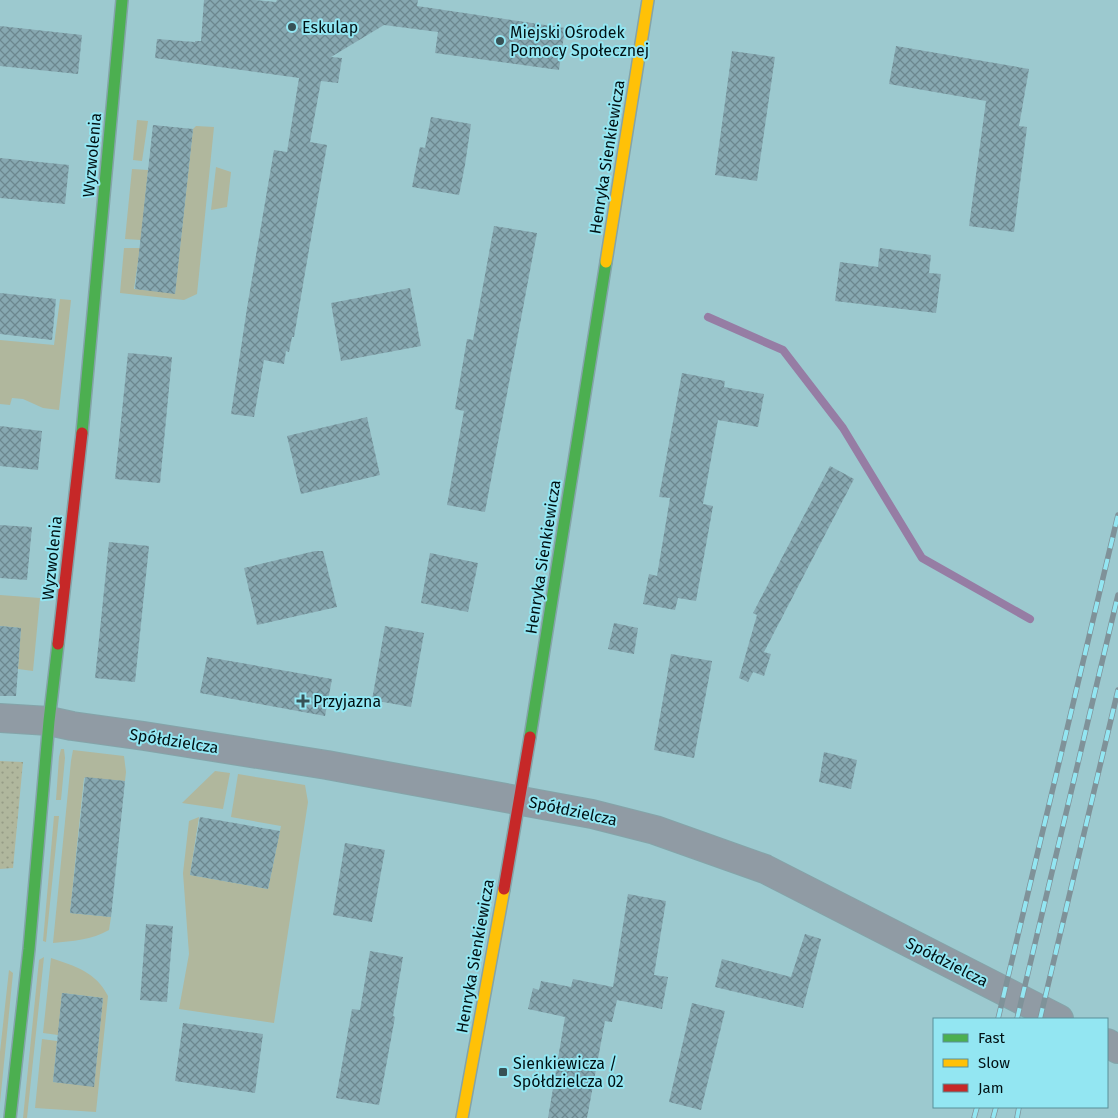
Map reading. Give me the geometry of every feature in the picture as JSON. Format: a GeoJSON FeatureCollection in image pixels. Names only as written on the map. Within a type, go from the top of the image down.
{"type":"FeatureCollection","features":[{"type":"Feature","properties":{"kind":"street","name":"Wyzwolenia"},"geometry":{"type":"LineString","coordinates":[[10,1118],[29,949],[49,721],[83,426],[122,0]]}},
{"type":"Feature","properties":{"kind":"street","name":"Henryka Sienkiewicza"},"geometry":{"type":"LineString","coordinates":[[462,1118],[520,800],[648,0]]}},
{"type":"Feature","properties":{"kind":"street","name":"Spółdzielcza"},"geometry":{"type":"LineString","coordinates":[[0,718],[49,721],[326,765],[592,814],[655,830],[765,869],[1057,1018]]}},
{"type":"Feature","properties":{"kind":"green space"},"geometry":{"type":"Polygon","coordinates":[[[137,120],[148,121],[142,161],[133,160],[137,120]]]}},
{"type":"Feature","properties":{"kind":"green space"},"geometry":{"type":"Polygon","coordinates":[[[196,126],[214,127],[197,294],[184,300],[120,293],[124,248],[140,248],[134,289],[175,293],[193,129],[196,126]]]}},
{"type":"Feature","properties":{"kind":"green space"},"geometry":{"type":"Polygon","coordinates":[[[216,167],[231,172],[227,207],[211,210],[216,167]]]}},
{"type":"Feature","properties":{"kind":"green space"},"geometry":{"type":"Polygon","coordinates":[[[132,169],[148,170],[141,240],[125,239],[132,169]]]}},
{"type":"Feature","properties":{"kind":"green space"},"geometry":{"type":"Polygon","coordinates":[[[60,299],[71,300],[59,410],[43,408],[23,399],[12,398],[10,405],[0,404],[0,340],[54,345],[60,299]]]}},
{"type":"Feature","properties":{"kind":"green space"},"geometry":{"type":"Polygon","coordinates":[[[0,595],[40,598],[33,671],[18,669],[21,628],[0,626],[0,595]]]}},
{"type":"Feature","properties":{"kind":"green space"},"geometry":{"type":"Polygon","coordinates":[[[61,749],[64,749],[65,758],[61,800],[56,800],[59,757],[61,749]]]}},
{"type":"Feature","properties":{"kind":"green space"},"geometry":{"type":"Polygon","coordinates":[[[73,750],[124,756],[125,781],[84,778],[70,913],[111,917],[109,930],[96,936],[53,943],[71,761],[73,750]]]}},
{"type":"Feature","properties":{"kind":"green space"},"geometry":{"type":"Polygon","coordinates":[[[0,761],[23,762],[13,868],[0,869],[0,761]]]}},
{"type":"Feature","properties":{"kind":"green space"},"geometry":{"type":"Polygon","coordinates":[[[215,771],[230,773],[223,809],[182,803],[215,771]]]}},
{"type":"Feature","properties":{"kind":"green space"},"geometry":{"type":"Polygon","coordinates":[[[238,774],[305,785],[308,802],[274,1023],[179,1009],[189,954],[183,873],[189,821],[199,817],[190,875],[268,889],[281,826],[231,817],[238,774]]]}},
{"type":"Feature","properties":{"kind":"green space"},"geometry":{"type":"Polygon","coordinates":[[[54,816],[59,816],[46,942],[43,941],[54,816]]]}},
{"type":"Feature","properties":{"kind":"green space"},"geometry":{"type":"Polygon","coordinates":[[[44,957],[27,1118],[23,1118],[39,960],[44,957]]]}},
{"type":"Feature","properties":{"kind":"green space"},"geometry":{"type":"Polygon","coordinates":[[[51,958],[84,971],[97,981],[108,996],[96,1112],[35,1108],[42,1039],[57,1041],[53,1082],[94,1086],[103,998],[62,993],[58,1035],[43,1033],[51,958]]]}},
{"type":"Feature","properties":{"kind":"green space"},"geometry":{"type":"Polygon","coordinates":[[[9,970],[13,973],[0,1103],[0,1052],[9,970]]]}},
{"type":"Feature","properties":{"kind":"building"},"geometry":{"type":"Polygon","coordinates":[[[204,0],[276,2],[277,0],[418,0],[417,6],[565,28],[559,70],[435,53],[438,32],[384,25],[331,57],[342,58],[338,83],[321,81],[310,142],[327,145],[294,337],[292,337],[289,352],[286,351],[284,364],[264,360],[254,417],[231,414],[274,150],[287,152],[299,78],[155,58],[157,39],[201,41],[204,0]]]}},
{"type":"Feature","properties":{"kind":"building"},"geometry":{"type":"Polygon","coordinates":[[[0,26],[82,35],[78,74],[0,66],[0,26]]]}},
{"type":"Feature","properties":{"kind":"building"},"geometry":{"type":"Polygon","coordinates":[[[896,46],[1029,69],[1019,126],[1027,127],[1014,232],[969,226],[986,101],[889,84],[896,46]]]}},
{"type":"Feature","properties":{"kind":"building"},"geometry":{"type":"Polygon","coordinates":[[[732,51],[775,57],[757,181],[715,175],[732,51]]]}},
{"type":"Feature","properties":{"kind":"building"},"geometry":{"type":"Polygon","coordinates":[[[431,117],[471,124],[459,195],[412,187],[420,147],[425,148],[431,117]]]}},
{"type":"Feature","properties":{"kind":"building"},"geometry":{"type":"Polygon","coordinates":[[[153,125],[193,129],[175,294],[135,289],[153,125]]]}},
{"type":"Feature","properties":{"kind":"building"},"geometry":{"type":"Polygon","coordinates":[[[0,158],[69,165],[65,204],[0,198],[0,158]]]}},
{"type":"Feature","properties":{"kind":"building"},"geometry":{"type":"Polygon","coordinates":[[[494,226],[537,233],[485,512],[447,505],[464,411],[455,409],[467,339],[473,340],[494,226]]]}},
{"type":"Feature","properties":{"kind":"building"},"geometry":{"type":"Polygon","coordinates":[[[880,248],[931,255],[929,273],[941,274],[936,313],[835,301],[840,262],[878,267],[880,248]]]}},
{"type":"Feature","properties":{"kind":"building"},"geometry":{"type":"Polygon","coordinates":[[[410,288],[421,346],[341,361],[331,303],[410,288]]]}},
{"type":"Feature","properties":{"kind":"building"},"geometry":{"type":"Polygon","coordinates":[[[0,293],[56,299],[52,340],[0,334],[0,293]]]}},
{"type":"Feature","properties":{"kind":"building"},"geometry":{"type":"Polygon","coordinates":[[[128,353],[172,357],[160,483],[115,479],[128,353]]]}},
{"type":"Feature","properties":{"kind":"building"},"geometry":{"type":"Polygon","coordinates":[[[682,373],[725,381],[724,387],[764,394],[758,427],[718,420],[703,504],[713,506],[696,601],[678,598],[675,610],[643,604],[649,574],[657,576],[670,498],[659,497],[682,373]]]}},
{"type":"Feature","properties":{"kind":"building"},"geometry":{"type":"Polygon","coordinates":[[[367,417],[380,475],[301,494],[287,436],[367,417]]]}},
{"type":"Feature","properties":{"kind":"building"},"geometry":{"type":"Polygon","coordinates":[[[0,426],[42,431],[38,470],[0,466],[0,426]]]}},
{"type":"Feature","properties":{"kind":"building"},"geometry":{"type":"Polygon","coordinates":[[[830,466],[854,479],[764,652],[771,654],[764,676],[753,672],[748,682],[739,678],[757,615],[753,613],[830,466]]]}},
{"type":"Feature","properties":{"kind":"building"},"geometry":{"type":"Polygon","coordinates":[[[0,525],[32,527],[27,580],[0,578],[0,525]]]}},
{"type":"Feature","properties":{"kind":"building"},"geometry":{"type":"Polygon","coordinates":[[[109,542],[149,546],[135,682],[95,678],[109,542]]]}},
{"type":"Feature","properties":{"kind":"building"},"geometry":{"type":"Polygon","coordinates":[[[315,551],[323,551],[337,607],[257,625],[244,568],[315,551]]]}},
{"type":"Feature","properties":{"kind":"building"},"geometry":{"type":"Polygon","coordinates":[[[430,553],[478,563],[468,612],[421,603],[430,553]]]}},
{"type":"Feature","properties":{"kind":"building"},"geometry":{"type":"Polygon","coordinates":[[[614,623],[638,628],[634,654],[608,649],[614,623]]]}},
{"type":"Feature","properties":{"kind":"building"},"geometry":{"type":"Polygon","coordinates":[[[0,626],[21,628],[16,696],[0,696],[0,626]]]}},
{"type":"Feature","properties":{"kind":"building"},"geometry":{"type":"Polygon","coordinates":[[[385,626],[424,633],[411,707],[372,700],[385,626]]]}},
{"type":"Feature","properties":{"kind":"building"},"geometry":{"type":"Polygon","coordinates":[[[671,654],[712,661],[694,758],[654,750],[671,654]]]}},
{"type":"Feature","properties":{"kind":"building"},"geometry":{"type":"Polygon","coordinates":[[[207,657],[332,679],[325,716],[200,693],[207,657]]]}},
{"type":"Feature","properties":{"kind":"building"},"geometry":{"type":"Polygon","coordinates":[[[824,752],[857,760],[851,789],[819,782],[824,752]]]}},
{"type":"Feature","properties":{"kind":"building"},"geometry":{"type":"Polygon","coordinates":[[[85,777],[125,781],[111,917],[70,913],[85,777]]]}},
{"type":"Feature","properties":{"kind":"building"},"geometry":{"type":"Polygon","coordinates":[[[200,817],[280,831],[268,889],[190,875],[200,817]]]}},
{"type":"Feature","properties":{"kind":"building"},"geometry":{"type":"Polygon","coordinates":[[[345,843],[385,850],[372,922],[333,915],[345,843]]]}},
{"type":"Feature","properties":{"kind":"building"},"geometry":{"type":"Polygon","coordinates":[[[628,894],[666,901],[654,975],[668,977],[662,1009],[617,1000],[612,1022],[605,1021],[587,1118],[548,1118],[565,1017],[528,1009],[533,988],[539,990],[541,981],[571,987],[573,979],[613,987],[628,894]]]}},
{"type":"Feature","properties":{"kind":"building"},"geometry":{"type":"Polygon","coordinates":[[[146,924],[173,926],[167,1002],[140,1000],[146,924]]]}},
{"type":"Feature","properties":{"kind":"building"},"geometry":{"type":"Polygon","coordinates":[[[805,934],[821,939],[803,1008],[715,987],[722,959],[791,977],[805,934]]]}},
{"type":"Feature","properties":{"kind":"building"},"geometry":{"type":"Polygon","coordinates":[[[370,951],[403,957],[393,1016],[395,1017],[379,1105],[336,1098],[352,1009],[360,1010],[370,951]]]}},
{"type":"Feature","properties":{"kind":"building"},"geometry":{"type":"Polygon","coordinates":[[[62,993],[103,998],[94,1087],[53,1082],[62,993]]]}},
{"type":"Feature","properties":{"kind":"building"},"geometry":{"type":"Polygon","coordinates":[[[692,1003],[725,1011],[701,1110],[669,1102],[692,1003]]]}},
{"type":"Feature","properties":{"kind":"building"},"geometry":{"type":"Polygon","coordinates":[[[183,1023],[263,1034],[255,1093],[175,1081],[183,1023]]]}},
{"type":"Feature","properties":{"kind":"waterway"},"geometry":{"type":"LineString","coordinates":[[708,317],[783,350],[843,428],[922,558],[1030,619]]}},
{"type":"Feature","properties":{"kind":"railway"},"geometry":{"type":"LineString","coordinates":[[998,1018],[1118,515]]}},
{"type":"Feature","properties":{"kind":"railway"},"geometry":{"type":"LineString","coordinates":[[1017,1018],[1118,595]]}},
{"type":"Feature","properties":{"kind":"railway"},"geometry":{"type":"LineString","coordinates":[[1040,1018],[1118,690]]}},
{"type":"Feature","properties":{"kind":"railway"},"geometry":{"type":"LineString","coordinates":[[974,1118],[977,1108]]}},
{"type":"Feature","properties":{"kind":"railway"},"geometry":{"type":"LineString","coordinates":[[993,1118],[996,1108]]}},
{"type":"Feature","properties":{"kind":"railway"},"geometry":{"type":"LineString","coordinates":[[1017,1118],[1019,1108]]}},
{"type":"Feature","properties":{"kind":"traffic: fast"},"geometry":{"type":"LineString","coordinates":[[82,433],[122,0]]}},
{"type":"Feature","properties":{"kind":"traffic: fast"},"geometry":{"type":"LineString","coordinates":[[530,737],[606,262]]}},
{"type":"Feature","properties":{"kind":"traffic: fast"},"geometry":{"type":"LineString","coordinates":[[10,1118],[29,949],[49,721],[58,644]]}},
{"type":"Feature","properties":{"kind":"traffic: slow"},"geometry":{"type":"LineString","coordinates":[[606,262],[648,0]]}},
{"type":"Feature","properties":{"kind":"traffic: slow"},"geometry":{"type":"LineString","coordinates":[[462,1118],[504,889]]}},
{"type":"Feature","properties":{"kind":"traffic: jam"},"geometry":{"type":"LineString","coordinates":[[58,644],[82,433]]}},
{"type":"Feature","properties":{"kind":"traffic: jam"},"geometry":{"type":"LineString","coordinates":[[504,889],[530,737]]}},
{"type":"Feature","properties":{"kind":"place","name":"Eskulap"},"geometry":{"type":"Point","coordinates":[292,27]}},
{"type":"Feature","properties":{"kind":"place","name":"Miejski Ośrodek Pomocy Społecznej"},"geometry":{"type":"Point","coordinates":[500,41]}},
{"type":"Feature","properties":{"kind":"place","name":"Przyjazna"},"geometry":{"type":"Point","coordinates":[303,701]}},
{"type":"Feature","properties":{"kind":"place","name":"Sienkiewicza / Spółdzielcza 02"},"geometry":{"type":"Point","coordinates":[503,1072]}}]}
